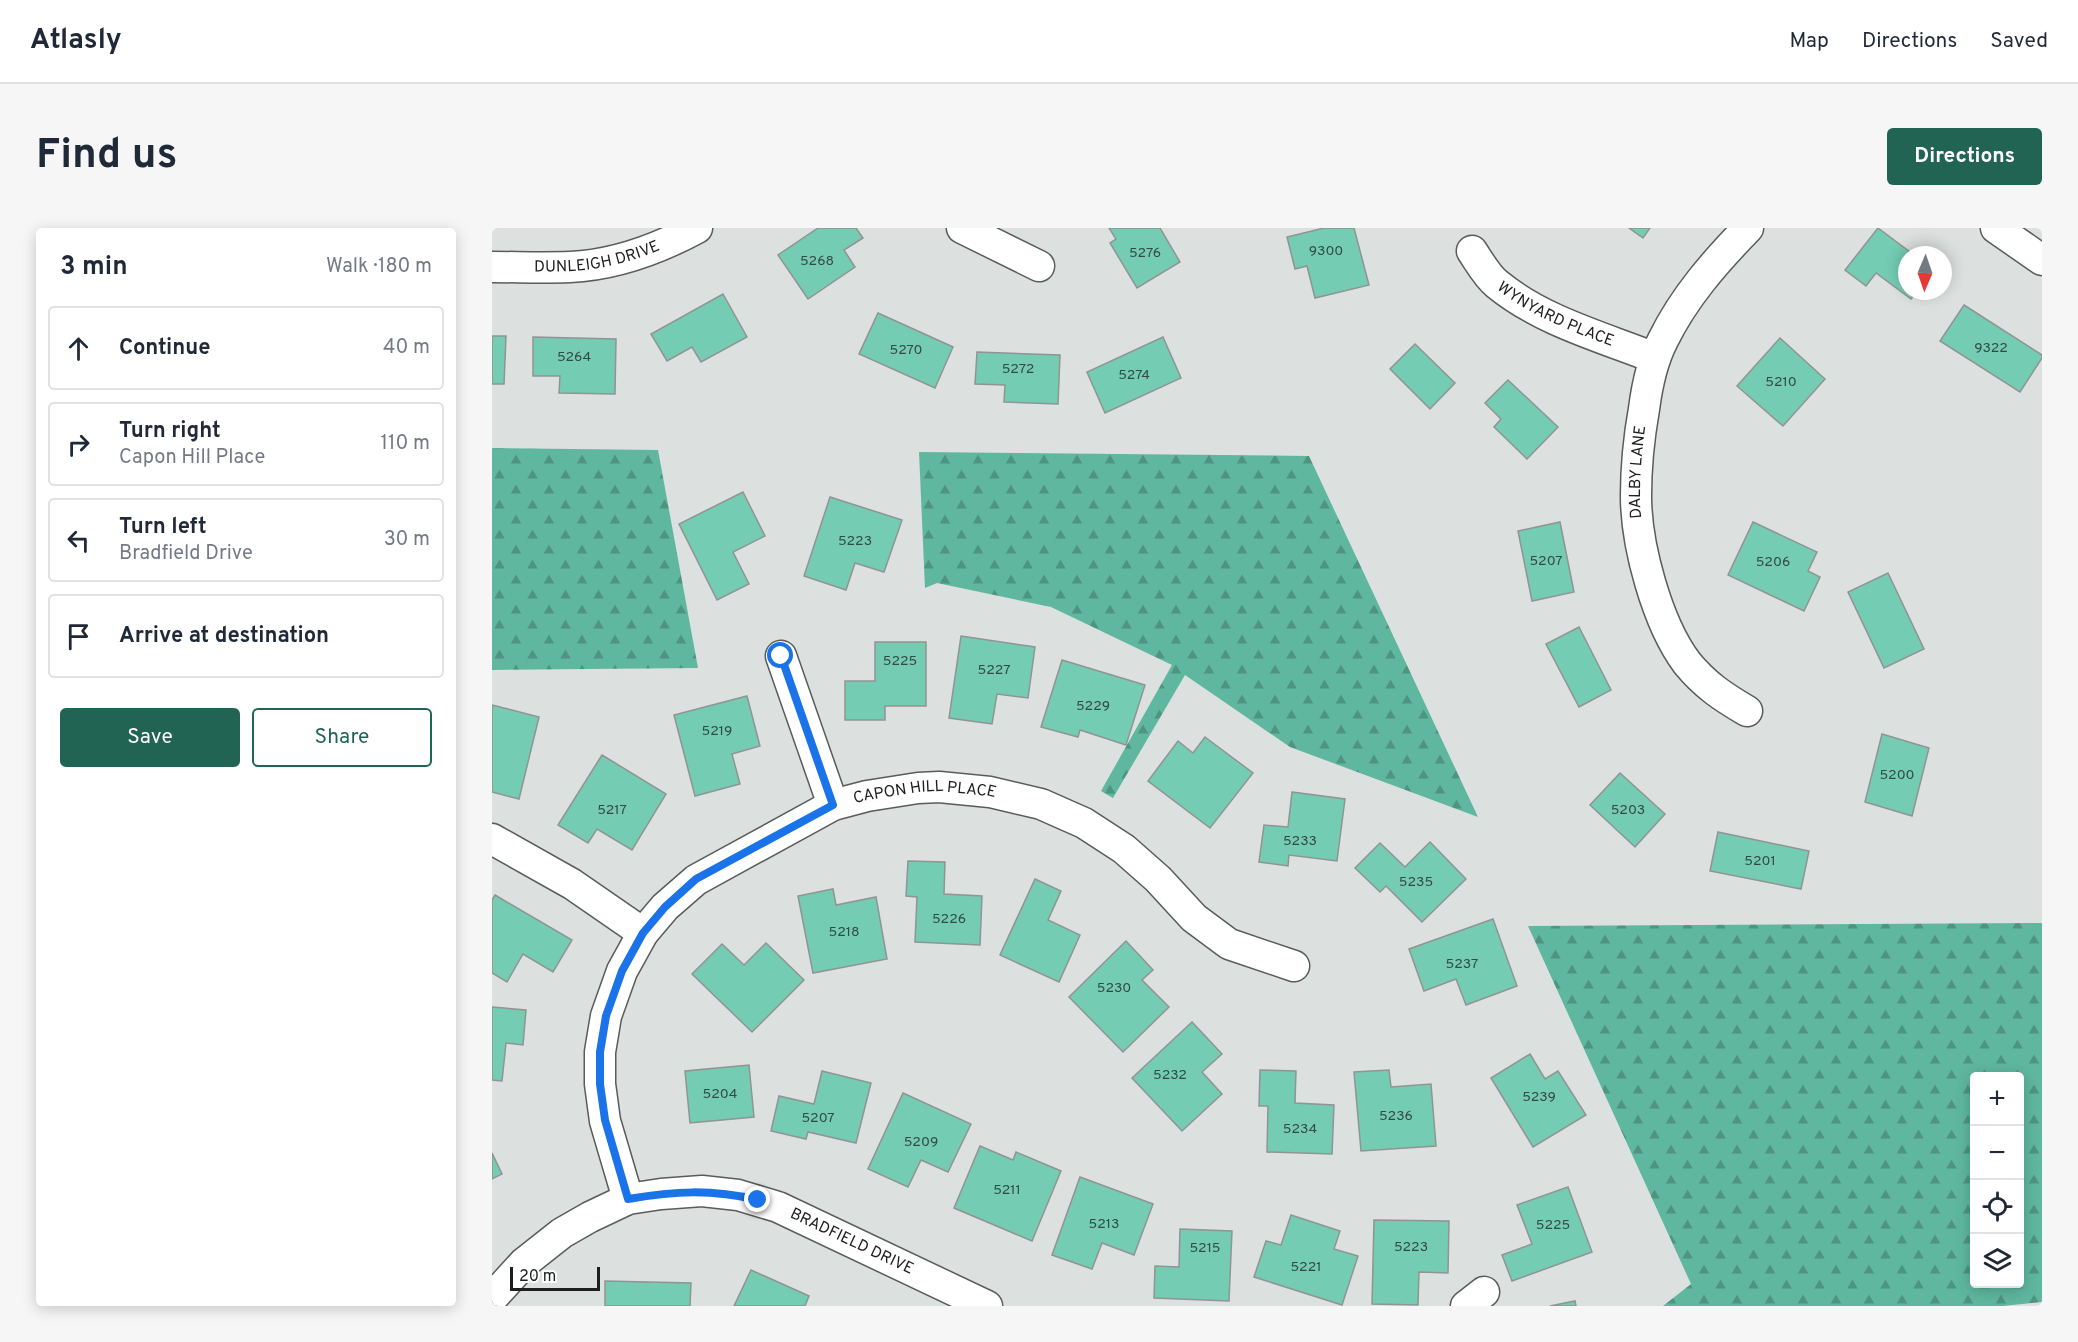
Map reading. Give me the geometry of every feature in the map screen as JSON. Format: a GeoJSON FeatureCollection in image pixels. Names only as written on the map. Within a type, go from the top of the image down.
{"type":"FeatureCollection","features":[{"type":"Feature","properties":{"kind":"street","name":"DUNLEIGH DRIVE"},"geometry":{"type":"LineString","coordinates":[[492,267],[572,267],[620,260],[670,243],[697,228]]}},
{"type":"Feature","properties":{"kind":"street"},"geometry":{"type":"LineString","coordinates":[[962,228],[1039,266]]}},
{"type":"Feature","properties":{"kind":"street","name":"DALBY LANE"},"geometry":{"type":"LineString","coordinates":[[1747,711],[1711,689],[1687,663],[1670,634],[1656,599],[1645,560],[1636,497],[1641,428],[1648,383],[1655,358],[1663,339],[1696,285],[1748,228]]}},
{"type":"Feature","properties":{"kind":"street"},"geometry":{"type":"LineString","coordinates":[[1996,228],[2042,260]]}},
{"type":"Feature","properties":{"kind":"street","name":"WYNYARD PLACE"},"geometry":{"type":"LineString","coordinates":[[1472,251],[1497,284],[1537,311],[1655,358]]}},
{"type":"Feature","properties":{"kind":"street"},"geometry":{"type":"LineString","coordinates":[[781,656],[833,805]]}},
{"type":"Feature","properties":{"kind":"street","name":"CAPON HILL PLACE"},"geometry":{"type":"LineString","coordinates":[[628,1199],[605,1120],[600,1084],[600,1052],[606,1016],[622,971],[643,933],[665,907],[696,879],[833,805],[918,788],[939,787],[990,792],[1041,804],[1084,823],[1124,849],[1158,879],[1194,918],[1230,945],[1294,966]]}},
{"type":"Feature","properties":{"kind":"street"},"geometry":{"type":"LineString","coordinates":[[492,839],[572,884],[643,933]]}},
{"type":"Feature","properties":{"kind":"street","name":"BRADFIELD DRIVE"},"geometry":{"type":"LineString","coordinates":[[492,1298],[524,1263],[562,1233],[628,1199],[702,1191],[738,1195],[778,1207],[987,1306]]}},
{"type":"Feature","properties":{"kind":"green space"},"geometry":{"type":"Polygon","coordinates":[[[492,448],[658,450],[698,668],[492,670],[492,448]]]}},
{"type":"Feature","properties":{"kind":"green space"},"geometry":{"type":"Polygon","coordinates":[[[919,452],[1309,456],[1478,817],[1290,747],[1185,675],[1113,798],[1101,791],[1172,665],[1051,607],[937,583],[925,588],[919,452]]]}},
{"type":"Feature","properties":{"kind":"green space"},"geometry":{"type":"Polygon","coordinates":[[[2042,923],[2042,1302],[2003,1306],[1663,1306],[1691,1284],[1528,926],[2042,923]]]}},
{"type":"Feature","properties":{"kind":"building"},"geometry":{"type":"Polygon","coordinates":[[[818,228],[856,228],[863,238],[844,250],[855,267],[808,299],[778,255],[818,228]]]}},
{"type":"Feature","properties":{"kind":"building"},"geometry":{"type":"Polygon","coordinates":[[[1109,228],[1160,228],[1180,262],[1137,288],[1110,243],[1116,239],[1109,228]]]}},
{"type":"Feature","properties":{"kind":"building"},"geometry":{"type":"Polygon","coordinates":[[[1324,228],[1354,228],[1369,285],[1315,298],[1307,266],[1295,269],[1287,237],[1324,228]]]}},
{"type":"Feature","properties":{"kind":"building"},"geometry":{"type":"Polygon","coordinates":[[[1629,228],[1650,228],[1643,238],[1629,228]]]}},
{"type":"Feature","properties":{"kind":"building"},"geometry":{"type":"Polygon","coordinates":[[[1878,228],[1902,246],[1898,246],[1898,289],[1876,273],[1866,286],[1845,270],[1878,228]]]}},
{"type":"Feature","properties":{"kind":"building"},"geometry":{"type":"Polygon","coordinates":[[[723,294],[747,337],[701,362],[692,347],[667,361],[651,334],[723,294]]]}},
{"type":"Feature","properties":{"kind":"building"},"geometry":{"type":"Polygon","coordinates":[[[1964,305],[2042,355],[2020,392],[1940,341],[1964,305]]]}},
{"type":"Feature","properties":{"kind":"building"},"geometry":{"type":"Polygon","coordinates":[[[878,313],[953,347],[935,388],[859,354],[878,313]]]}},
{"type":"Feature","properties":{"kind":"building"},"geometry":{"type":"Polygon","coordinates":[[[492,336],[506,336],[504,384],[492,384],[492,336]]]}},
{"type":"Feature","properties":{"kind":"building"},"geometry":{"type":"Polygon","coordinates":[[[533,337],[616,339],[615,394],[559,393],[560,376],[533,376],[533,337]]]}},
{"type":"Feature","properties":{"kind":"building"},"geometry":{"type":"Polygon","coordinates":[[[1163,337],[1181,378],[1105,413],[1087,372],[1163,337]]]}},
{"type":"Feature","properties":{"kind":"building"},"geometry":{"type":"Polygon","coordinates":[[[1780,338],[1825,379],[1783,426],[1737,386],[1780,338]]]}},
{"type":"Feature","properties":{"kind":"building"},"geometry":{"type":"Polygon","coordinates":[[[1415,344],[1455,383],[1430,409],[1390,369],[1415,344]]]}},
{"type":"Feature","properties":{"kind":"building"},"geometry":{"type":"Polygon","coordinates":[[[977,352],[1060,355],[1058,404],[1004,402],[1005,385],[975,384],[977,352]]]}},
{"type":"Feature","properties":{"kind":"building"},"geometry":{"type":"Polygon","coordinates":[[[1508,380],[1558,427],[1527,459],[1494,427],[1501,419],[1485,403],[1508,380]]]}},
{"type":"Feature","properties":{"kind":"building"},"geometry":{"type":"Polygon","coordinates":[[[743,492],[765,536],[733,552],[749,584],[717,600],[679,524],[743,492]]]}},
{"type":"Feature","properties":{"kind":"building"},"geometry":{"type":"Polygon","coordinates":[[[830,497],[902,520],[884,572],[855,563],[846,590],[804,576],[830,497]]]}},
{"type":"Feature","properties":{"kind":"building"},"geometry":{"type":"Polygon","coordinates":[[[1560,522],[1574,592],[1532,601],[1518,531],[1560,522]]]}},
{"type":"Feature","properties":{"kind":"building"},"geometry":{"type":"Polygon","coordinates":[[[1753,522],[1817,552],[1808,571],[1820,577],[1804,611],[1728,575],[1753,522]]]}},
{"type":"Feature","properties":{"kind":"building"},"geometry":{"type":"Polygon","coordinates":[[[1888,573],[1924,649],[1884,668],[1848,592],[1888,573]]]}},
{"type":"Feature","properties":{"kind":"building"},"geometry":{"type":"Polygon","coordinates":[[[1579,627],[1611,690],[1579,707],[1546,644],[1579,627]]]}},
{"type":"Feature","properties":{"kind":"building"},"geometry":{"type":"Polygon","coordinates":[[[961,636],[1035,647],[1028,698],[997,694],[992,724],[949,718],[961,636]]]}},
{"type":"Feature","properties":{"kind":"building"},"geometry":{"type":"Polygon","coordinates":[[[875,642],[926,642],[926,706],[885,706],[885,720],[845,720],[845,681],[875,681],[875,642]]]}},
{"type":"Feature","properties":{"kind":"building"},"geometry":{"type":"Polygon","coordinates":[[[1062,660],[1145,685],[1126,745],[1080,730],[1078,737],[1041,727],[1062,660]]]}},
{"type":"Feature","properties":{"kind":"building"},"geometry":{"type":"Polygon","coordinates":[[[747,696],[760,746],[732,754],[740,784],[695,796],[674,715],[747,696]]]}},
{"type":"Feature","properties":{"kind":"building"},"geometry":{"type":"Polygon","coordinates":[[[492,705],[539,717],[519,799],[492,792],[492,705]]]}},
{"type":"Feature","properties":{"kind":"building"},"geometry":{"type":"Polygon","coordinates":[[[1882,734],[1929,748],[1912,816],[1865,802],[1882,734]]]}},
{"type":"Feature","properties":{"kind":"building"},"geometry":{"type":"Polygon","coordinates":[[[1205,737],[1253,773],[1210,828],[1148,781],[1178,741],[1193,753],[1205,737]]]}},
{"type":"Feature","properties":{"kind":"building"},"geometry":{"type":"Polygon","coordinates":[[[602,755],[666,794],[632,850],[597,829],[588,843],[558,825],[602,755]]]}},
{"type":"Feature","properties":{"kind":"building"},"geometry":{"type":"Polygon","coordinates":[[[1620,773],[1665,814],[1635,847],[1590,805],[1620,773]]]}},
{"type":"Feature","properties":{"kind":"building"},"geometry":{"type":"Polygon","coordinates":[[[1292,792],[1345,799],[1337,861],[1289,855],[1288,866],[1259,862],[1264,825],[1288,827],[1292,792]]]}},
{"type":"Feature","properties":{"kind":"building"},"geometry":{"type":"Polygon","coordinates":[[[1718,832],[1809,851],[1801,889],[1710,871],[1718,832]]]}},
{"type":"Feature","properties":{"kind":"building"},"geometry":{"type":"Polygon","coordinates":[[[1430,842],[1466,879],[1422,922],[1386,886],[1380,892],[1355,868],[1380,843],[1405,867],[1430,842]]]}},
{"type":"Feature","properties":{"kind":"building"},"geometry":{"type":"Polygon","coordinates":[[[908,861],[945,862],[944,894],[982,896],[980,945],[915,942],[917,897],[906,896],[908,861]]]}},
{"type":"Feature","properties":{"kind":"building"},"geometry":{"type":"Polygon","coordinates":[[[1035,879],[1061,891],[1048,920],[1080,935],[1059,982],[1000,955],[1035,879]]]}},
{"type":"Feature","properties":{"kind":"building"},"geometry":{"type":"Polygon","coordinates":[[[833,889],[836,905],[876,897],[887,959],[813,973],[798,896],[833,889]]]}},
{"type":"Feature","properties":{"kind":"building"},"geometry":{"type":"Polygon","coordinates":[[[495,895],[572,940],[553,972],[523,954],[507,982],[492,973],[492,900],[495,895]]]}},
{"type":"Feature","properties":{"kind":"building"},"geometry":{"type":"Polygon","coordinates":[[[1493,919],[1517,986],[1466,1005],[1456,979],[1424,991],[1409,949],[1493,919]]]}},
{"type":"Feature","properties":{"kind":"building"},"geometry":{"type":"Polygon","coordinates":[[[1126,941],[1153,970],[1142,980],[1169,1007],[1123,1052],[1069,997],[1126,941]]]}},
{"type":"Feature","properties":{"kind":"building"},"geometry":{"type":"Polygon","coordinates":[[[766,943],[804,980],[752,1032],[692,974],[722,944],[744,965],[766,943]]]}},
{"type":"Feature","properties":{"kind":"building"},"geometry":{"type":"Polygon","coordinates":[[[492,1007],[526,1010],[523,1045],[506,1043],[502,1081],[492,1080],[492,1007]]]}},
{"type":"Feature","properties":{"kind":"building"},"geometry":{"type":"Polygon","coordinates":[[[1192,1022],[1222,1054],[1202,1072],[1222,1094],[1182,1131],[1132,1078],[1192,1022]]]}},
{"type":"Feature","properties":{"kind":"building"},"geometry":{"type":"Polygon","coordinates":[[[1530,1054],[1545,1079],[1558,1071],[1586,1115],[1533,1147],[1491,1078],[1530,1054]]]}},
{"type":"Feature","properties":{"kind":"building"},"geometry":{"type":"Polygon","coordinates":[[[749,1065],[754,1117],[690,1123],[685,1071],[749,1065]]]}},
{"type":"Feature","properties":{"kind":"building"},"geometry":{"type":"Polygon","coordinates":[[[1260,1070],[1296,1071],[1295,1103],[1334,1105],[1332,1154],[1267,1152],[1268,1106],[1259,1106],[1260,1070]]]}},
{"type":"Feature","properties":{"kind":"building"},"geometry":{"type":"Polygon","coordinates":[[[1389,1070],[1391,1087],[1431,1084],[1436,1146],[1361,1151],[1354,1072],[1389,1070]]]}},
{"type":"Feature","properties":{"kind":"building"},"geometry":{"type":"Polygon","coordinates":[[[822,1071],[871,1083],[856,1143],[808,1132],[806,1139],[771,1131],[779,1096],[814,1104],[822,1071]]]}},
{"type":"Feature","properties":{"kind":"building"},"geometry":{"type":"Polygon","coordinates":[[[903,1093],[971,1124],[948,1172],[921,1160],[908,1187],[868,1169],[903,1093]]]}},
{"type":"Feature","properties":{"kind":"building"},"geometry":{"type":"Polygon","coordinates":[[[980,1146],[1013,1160],[1016,1152],[1061,1171],[1032,1241],[954,1208],[980,1146]]]}},
{"type":"Feature","properties":{"kind":"building"},"geometry":{"type":"Polygon","coordinates":[[[492,1153],[502,1174],[492,1179],[492,1153]]]}},
{"type":"Feature","properties":{"kind":"building"},"geometry":{"type":"Polygon","coordinates":[[[1080,1177],[1153,1204],[1134,1255],[1102,1243],[1092,1269],[1052,1255],[1080,1177]]]}},
{"type":"Feature","properties":{"kind":"building"},"geometry":{"type":"Polygon","coordinates":[[[1568,1187],[1592,1252],[1512,1281],[1502,1255],[1532,1244],[1517,1205],[1568,1187]]]}},
{"type":"Feature","properties":{"kind":"building"},"geometry":{"type":"Polygon","coordinates":[[[1291,1215],[1340,1231],[1334,1249],[1358,1256],[1342,1305],[1254,1277],[1266,1241],[1281,1245],[1291,1215]]]}},
{"type":"Feature","properties":{"kind":"building"},"geometry":{"type":"Polygon","coordinates":[[[1374,1220],[1449,1221],[1448,1273],[1419,1272],[1418,1305],[1372,1304],[1374,1220]]]}},
{"type":"Feature","properties":{"kind":"building"},"geometry":{"type":"Polygon","coordinates":[[[1180,1229],[1232,1231],[1229,1301],[1154,1298],[1155,1266],[1179,1267],[1180,1229]]]}},
{"type":"Feature","properties":{"kind":"building"},"geometry":{"type":"Polygon","coordinates":[[[751,1270],[809,1296],[805,1306],[734,1306],[751,1270]]]}},
{"type":"Feature","properties":{"kind":"building"},"geometry":{"type":"Polygon","coordinates":[[[605,1281],[691,1283],[690,1306],[605,1306],[605,1281]]]}},
{"type":"Feature","properties":{"kind":"building"},"geometry":{"type":"Polygon","coordinates":[[[1575,1301],[1576,1306],[1550,1306],[1575,1301]]]}},
{"type":"Feature","properties":{"kind":"route"},"geometry":{"type":"LineString","coordinates":[[758,1200],[702,1191],[628,1199],[605,1120],[600,1084],[600,1052],[606,1016],[622,971],[643,933],[665,907],[696,879],[833,805],[781,656]]}}]}
